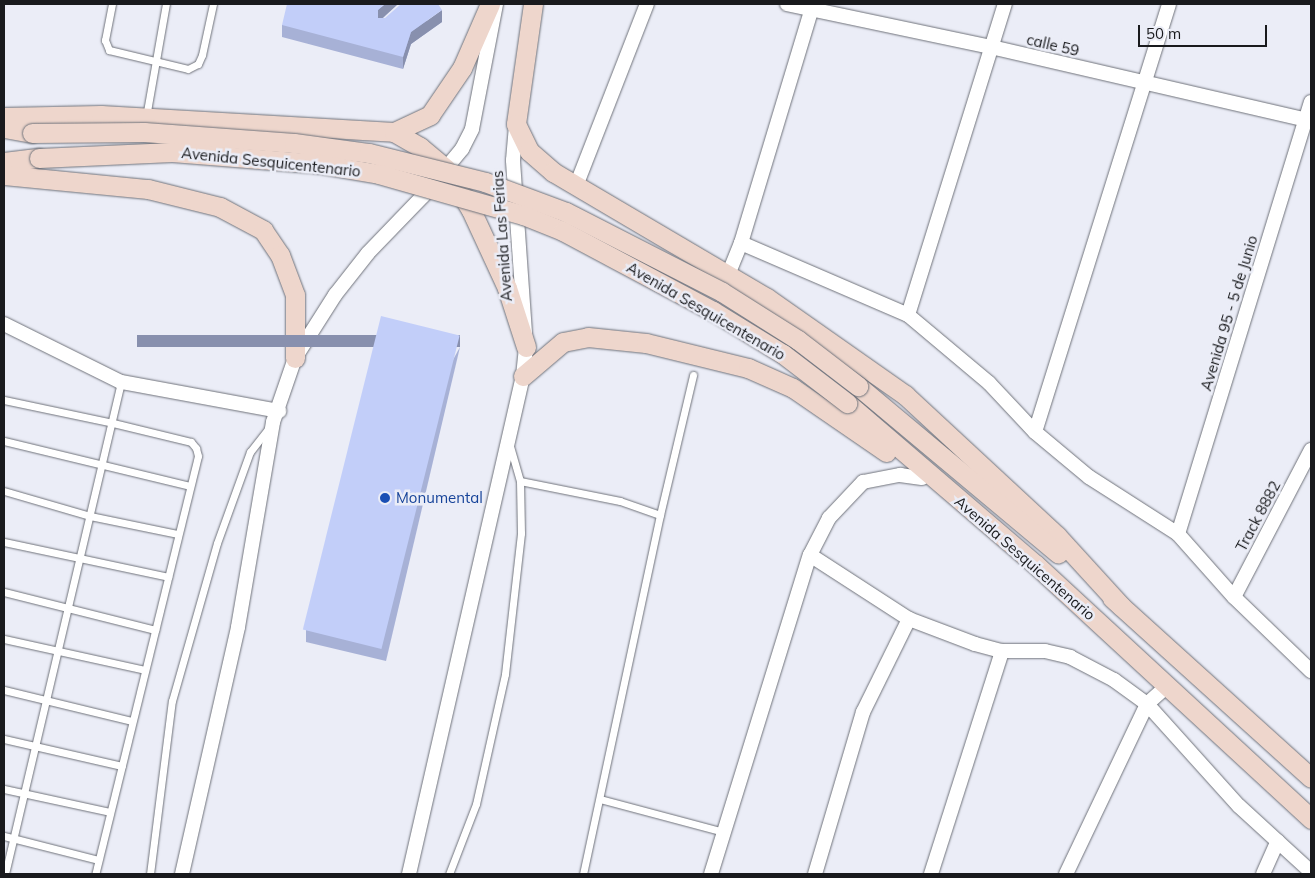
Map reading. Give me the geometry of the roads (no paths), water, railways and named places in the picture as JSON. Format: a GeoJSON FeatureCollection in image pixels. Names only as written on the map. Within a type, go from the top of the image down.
{"type":"FeatureCollection","features":[{"type":"Feature","properties":{"kind":"main road"},"geometry":{"type":"LineString","coordinates":[[394,132],[430,115],[462,68],[490,4]]}},
{"type":"Feature","properties":{"kind":"main road"},"geometry":{"type":"LineString","coordinates":[[533,4],[516,124],[529,151],[552,172],[728,275],[833,342],[905,395],[1057,536],[1121,606]]}},
{"type":"Feature","properties":{"kind":"main road"},"geometry":{"type":"LineString","coordinates":[[4,117],[146,117],[394,132],[420,147],[446,169],[471,210],[507,288],[526,347]]}},
{"type":"Feature","properties":{"kind":"main road","name":"Avenida Sesquicentenario"},"geometry":{"type":"LineString","coordinates":[[4,128],[32,133],[144,132],[294,143],[369,153],[485,182],[566,212],[722,292],[798,340],[858,386],[1121,606],[1280,747],[1311,778]]}},
{"type":"Feature","properties":{"kind":"main road","name":"Avenida Sesquicentenario"},"geometry":{"type":"LineString","coordinates":[[4,162],[39,158],[172,152],[320,164],[379,174],[523,215],[564,231],[712,311],[784,354],[846,403],[1035,564],[1311,820]]}},
{"type":"Feature","properties":{"kind":"main road"},"geometry":{"type":"LineString","coordinates":[[4,175],[148,189],[220,207],[263,230],[280,255],[295,295],[295,358]]}},
{"type":"Feature","properties":{"kind":"main road"},"geometry":{"type":"LineString","coordinates":[[523,376],[563,342],[588,337],[646,343],[748,368],[793,388],[922,478],[964,504]]}},
{"type":"Feature","properties":{"kind":"main road"},"geometry":{"type":"LineString","coordinates":[[1280,747],[1311,762]]}},
{"type":"Feature","properties":{"kind":"street"},"geometry":{"type":"LineString","coordinates":[[182,874],[238,628],[276,417],[295,358],[336,295],[368,253],[423,196],[446,169],[472,129],[496,4]]}},
{"type":"Feature","properties":{"kind":"street"},"geometry":{"type":"LineString","coordinates":[[576,186],[647,4]]}},
{"type":"Feature","properties":{"kind":"street","name":"calle 59"},"geometry":{"type":"LineString","coordinates":[[787,4],[812,7],[991,47],[1308,121]]}},
{"type":"Feature","properties":{"kind":"street"},"geometry":{"type":"LineString","coordinates":[[908,315],[1005,4]]}},
{"type":"Feature","properties":{"kind":"street"},"geometry":{"type":"LineString","coordinates":[[1034,432],[1170,4]]}},
{"type":"Feature","properties":{"kind":"street"},"geometry":{"type":"LineString","coordinates":[[728,275],[742,243],[812,7]]}},
{"type":"Feature","properties":{"kind":"street","name":"Avenida 95 - 5 de Junio"},"geometry":{"type":"LineString","coordinates":[[1178,534],[1308,121],[1311,102]]}},
{"type":"Feature","properties":{"kind":"street","name":"Avenida Las Ferias"},"geometry":{"type":"LineString","coordinates":[[410,874],[523,376],[526,347],[513,160],[516,124]]}},
{"type":"Feature","properties":{"kind":"street"},"geometry":{"type":"LineString","coordinates":[[742,243],[908,315],[1000,394],[1034,432],[1089,477],[1178,534],[1234,597],[1311,672]]}},
{"type":"Feature","properties":{"kind":"street"},"geometry":{"type":"LineString","coordinates":[[4,324],[121,382],[276,417]]}},
{"type":"Feature","properties":{"kind":"street","name":"Track 8882"},"geometry":{"type":"LineString","coordinates":[[1234,597],[1311,450]]}},
{"type":"Feature","properties":{"kind":"street"},"geometry":{"type":"LineString","coordinates":[[711,874],[810,555],[829,518],[863,482],[900,475],[922,478]]}},
{"type":"Feature","properties":{"kind":"street"},"geometry":{"type":"LineString","coordinates":[[810,555],[909,619],[975,644],[1002,651],[1045,651],[1070,657],[1114,680],[1147,704],[1239,806],[1310,870]]}},
{"type":"Feature","properties":{"kind":"street"},"geometry":{"type":"LineString","coordinates":[[814,874],[863,712],[909,619]]}},
{"type":"Feature","properties":{"kind":"street"},"geometry":{"type":"LineString","coordinates":[[932,874],[1002,651]]}},
{"type":"Feature","properties":{"kind":"street"},"geometry":{"type":"LineString","coordinates":[[1066,874],[1147,704],[1167,686]]}},
{"type":"Feature","properties":{"kind":"street"},"geometry":{"type":"LineString","coordinates":[[1263,874],[1278,841]]}},
{"type":"Feature","properties":{"kind":"lane"},"geometry":{"type":"LineString","coordinates":[[112,4],[105,40],[110,50],[188,69],[198,64],[213,4]]}},
{"type":"Feature","properties":{"kind":"lane"},"geometry":{"type":"LineString","coordinates":[[146,117],[166,4]]}},
{"type":"Feature","properties":{"kind":"lane"},"geometry":{"type":"LineString","coordinates":[[583,874],[660,515],[693,375]]}},
{"type":"Feature","properties":{"kind":"lane"},"geometry":{"type":"LineString","coordinates":[[5,874],[121,382]]}},
{"type":"Feature","properties":{"kind":"lane"},"geometry":{"type":"LineString","coordinates":[[4,400],[113,422],[191,442],[198,456],[95,874]]}},
{"type":"Feature","properties":{"kind":"lane"},"geometry":{"type":"LineString","coordinates":[[150,874],[172,701],[217,543],[250,452],[276,417]]}},
{"type":"Feature","properties":{"kind":"lane"},"geometry":{"type":"LineString","coordinates":[[449,874],[476,804],[506,674],[521,533],[520,481],[508,438]]}},
{"type":"Feature","properties":{"kind":"lane"},"geometry":{"type":"LineString","coordinates":[[4,441],[190,486]]}},
{"type":"Feature","properties":{"kind":"lane"},"geometry":{"type":"LineString","coordinates":[[520,481],[620,501],[660,515]]}},
{"type":"Feature","properties":{"kind":"lane"},"geometry":{"type":"LineString","coordinates":[[4,492],[90,516],[178,534]]}},
{"type":"Feature","properties":{"kind":"lane"},"geometry":{"type":"LineString","coordinates":[[4,542],[80,561],[168,577]]}},
{"type":"Feature","properties":{"kind":"lane"},"geometry":{"type":"LineString","coordinates":[[4,592],[155,630]]}},
{"type":"Feature","properties":{"kind":"lane"},"geometry":{"type":"LineString","coordinates":[[4,640],[145,670]]}},
{"type":"Feature","properties":{"kind":"lane"},"geometry":{"type":"LineString","coordinates":[[4,690],[132,721]]}},
{"type":"Feature","properties":{"kind":"lane"},"geometry":{"type":"LineString","coordinates":[[4,739],[122,766]]}},
{"type":"Feature","properties":{"kind":"lane"},"geometry":{"type":"LineString","coordinates":[[4,789],[110,812]]}},
{"type":"Feature","properties":{"kind":"lane"},"geometry":{"type":"LineString","coordinates":[[600,799],[724,832]]}},
{"type":"Feature","properties":{"kind":"lane"},"geometry":{"type":"LineString","coordinates":[[4,836],[98,860]]}},
{"type":"Feature","properties":{"kind":"place","name":"Monumental"},"geometry":{"type":"Point","coordinates":[385,498]}}]}
